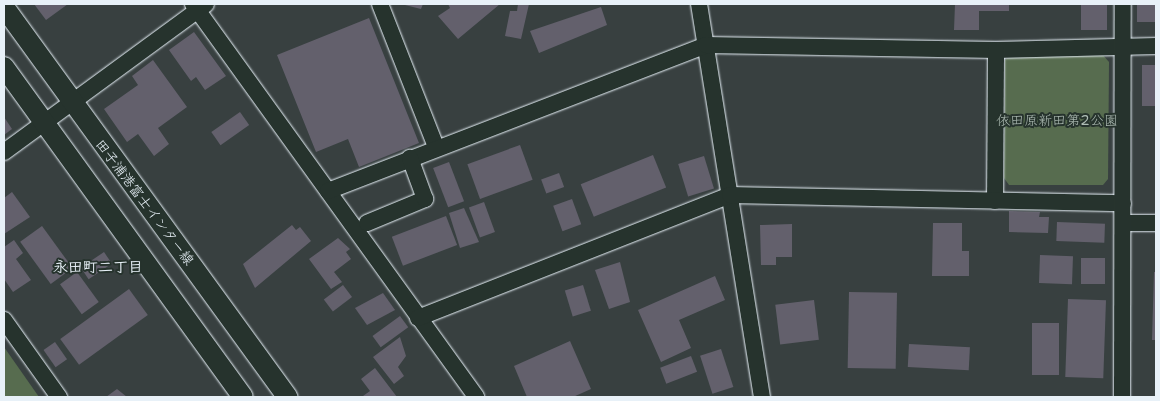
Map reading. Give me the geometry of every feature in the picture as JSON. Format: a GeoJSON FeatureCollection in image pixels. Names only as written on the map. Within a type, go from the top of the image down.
{"type":"FeatureCollection","features":[{"type":"Feature","properties":{"kind":"main road","name":"田子浦港富士インター線"},"geometry":{"type":"LineString","coordinates":[[4,7],[71,102],[287,397]]}},
{"type":"Feature","properties":{"kind":"main road"},"geometry":{"type":"LineString","coordinates":[[4,67],[242,397]]}},
{"type":"Feature","properties":{"kind":"street"},"geometry":{"type":"LineString","coordinates":[[380,4],[436,147]]}},
{"type":"Feature","properties":{"kind":"street"},"geometry":{"type":"LineString","coordinates":[[696,4],[706,45],[762,397]]}},
{"type":"Feature","properties":{"kind":"street"},"geometry":{"type":"LineString","coordinates":[[1122,397],[1123,4]]}},
{"type":"Feature","properties":{"kind":"street"},"geometry":{"type":"LineString","coordinates":[[4,152],[199,6],[328,191],[476,397]]}},
{"type":"Feature","properties":{"kind":"street"},"geometry":{"type":"LineString","coordinates":[[328,191],[436,147],[706,45],[996,50],[1156,46]]}},
{"type":"Feature","properties":{"kind":"street"},"geometry":{"type":"LineString","coordinates":[[995,202],[996,50]]}},
{"type":"Feature","properties":{"kind":"street"},"geometry":{"type":"LineString","coordinates":[[366,223],[425,199],[410,158]]}},
{"type":"Feature","properties":{"kind":"street"},"geometry":{"type":"LineString","coordinates":[[418,318],[730,195],[995,202],[1123,203]]}},
{"type":"Feature","properties":{"kind":"street"},"geometry":{"type":"LineString","coordinates":[[1123,223],[1156,223]]}},
{"type":"Feature","properties":{"kind":"street"},"geometry":{"type":"LineString","coordinates":[[4,320],[59,397]]}},
{"type":"Feature","properties":{"kind":"green space","name":"依田原新田第2公園"},"geometry":{"type":"Polygon","coordinates":[[[1013,53],[1102,54],[1109,62],[1108,179],[1103,185],[1009,185],[1004,178],[1005,60],[1013,53]]]}},
{"type":"Feature","properties":{"kind":"green space"},"geometry":{"type":"Polygon","coordinates":[[[4,347],[39,397],[4,397],[4,347]]]}},
{"type":"Feature","properties":{"kind":"building"},"geometry":{"type":"Polygon","coordinates":[[[34,4],[68,4],[46,20],[34,4]]]}},
{"type":"Feature","properties":{"kind":"building"},"geometry":{"type":"Polygon","coordinates":[[[401,4],[423,4],[421,9],[401,4]]]}},
{"type":"Feature","properties":{"kind":"building"},"geometry":{"type":"Polygon","coordinates":[[[448,4],[500,4],[458,39],[438,16],[450,8],[448,4]]]}},
{"type":"Feature","properties":{"kind":"building"},"geometry":{"type":"Polygon","coordinates":[[[518,4],[529,4],[521,39],[505,36],[510,11],[517,11],[518,4]]]}},
{"type":"Feature","properties":{"kind":"building"},"geometry":{"type":"Polygon","coordinates":[[[955,4],[1009,4],[1009,11],[979,11],[979,30],[954,30],[955,4]]]}},
{"type":"Feature","properties":{"kind":"building"},"geometry":{"type":"Polygon","coordinates":[[[1081,4],[1107,4],[1107,30],[1081,30],[1081,4]]]}},
{"type":"Feature","properties":{"kind":"building"},"geometry":{"type":"Polygon","coordinates":[[[1137,4],[1156,4],[1156,22],[1137,22],[1137,4]]]}},
{"type":"Feature","properties":{"kind":"building"},"geometry":{"type":"Polygon","coordinates":[[[601,7],[607,25],[539,53],[530,31],[601,7]]]}},
{"type":"Feature","properties":{"kind":"building"},"geometry":{"type":"Polygon","coordinates":[[[369,18],[419,143],[359,167],[348,139],[316,152],[277,55],[369,18]]]}},
{"type":"Feature","properties":{"kind":"building"},"geometry":{"type":"Polygon","coordinates":[[[194,32],[226,76],[205,90],[196,77],[191,81],[169,50],[194,32]]]}},
{"type":"Feature","properties":{"kind":"building"},"geometry":{"type":"Polygon","coordinates":[[[153,60],[187,107],[158,128],[169,144],[154,156],[138,134],[127,142],[104,109],[138,85],[132,76],[153,60]]]}},
{"type":"Feature","properties":{"kind":"building"},"geometry":{"type":"Polygon","coordinates":[[[1142,65],[1156,65],[1156,106],[1142,106],[1142,65]]]}},
{"type":"Feature","properties":{"kind":"building"},"geometry":{"type":"Polygon","coordinates":[[[240,112],[249,125],[221,145],[211,132],[240,112]]]}},
{"type":"Feature","properties":{"kind":"building"},"geometry":{"type":"Polygon","coordinates":[[[4,117],[12,129],[4,135],[4,117]]]}},
{"type":"Feature","properties":{"kind":"building"},"geometry":{"type":"Polygon","coordinates":[[[520,145],[533,180],[480,199],[467,164],[520,145]]]}},
{"type":"Feature","properties":{"kind":"building"},"geometry":{"type":"Polygon","coordinates":[[[653,155],[666,187],[594,217],[581,184],[653,155]]]}},
{"type":"Feature","properties":{"kind":"building"},"geometry":{"type":"Polygon","coordinates":[[[704,156],[714,189],[688,196],[678,164],[704,156]]]}},
{"type":"Feature","properties":{"kind":"building"},"geometry":{"type":"Polygon","coordinates":[[[449,162],[464,201],[448,207],[433,168],[449,162]]]}},
{"type":"Feature","properties":{"kind":"building"},"geometry":{"type":"Polygon","coordinates":[[[559,173],[564,187],[546,194],[541,179],[559,173]]]}},
{"type":"Feature","properties":{"kind":"building"},"geometry":{"type":"Polygon","coordinates":[[[12,192],[30,217],[4,234],[4,198],[12,192]]]}},
{"type":"Feature","properties":{"kind":"building"},"geometry":{"type":"Polygon","coordinates":[[[572,199],[581,224],[562,231],[553,206],[572,199]]]}},
{"type":"Feature","properties":{"kind":"building"},"geometry":{"type":"Polygon","coordinates":[[[484,202],[495,232],[480,238],[469,207],[484,202]]]}},
{"type":"Feature","properties":{"kind":"building"},"geometry":{"type":"Polygon","coordinates":[[[464,208],[479,242],[460,248],[449,213],[464,208]]]}},
{"type":"Feature","properties":{"kind":"building"},"geometry":{"type":"Polygon","coordinates":[[[1009,211],[1040,212],[1039,217],[1049,217],[1048,233],[1009,232],[1009,211]]]}},
{"type":"Feature","properties":{"kind":"building"},"geometry":{"type":"Polygon","coordinates":[[[446,216],[457,245],[403,266],[392,237],[446,216]]]}},
{"type":"Feature","properties":{"kind":"building"},"geometry":{"type":"Polygon","coordinates":[[[1057,222],[1105,224],[1104,243],[1056,241],[1057,222]]]}},
{"type":"Feature","properties":{"kind":"building"},"geometry":{"type":"Polygon","coordinates":[[[933,223],[962,223],[962,251],[969,251],[969,276],[932,276],[933,223]]]}},
{"type":"Feature","properties":{"kind":"building"},"geometry":{"type":"Polygon","coordinates":[[[792,224],[792,257],[776,257],[776,265],[761,265],[760,225],[792,224]]]}},
{"type":"Feature","properties":{"kind":"building"},"geometry":{"type":"Polygon","coordinates":[[[292,225],[296,230],[300,227],[311,241],[255,288],[243,264],[292,225]]]}},
{"type":"Feature","properties":{"kind":"building"},"geometry":{"type":"Polygon","coordinates":[[[42,226],[73,268],[51,284],[20,242],[42,226]]]}},
{"type":"Feature","properties":{"kind":"building"},"geometry":{"type":"Polygon","coordinates":[[[338,238],[350,249],[346,252],[351,259],[334,272],[342,282],[331,289],[309,259],[338,238]]]}},
{"type":"Feature","properties":{"kind":"building"},"geometry":{"type":"Polygon","coordinates":[[[14,240],[23,253],[16,259],[31,280],[13,292],[4,279],[4,247],[14,240]]]}},
{"type":"Feature","properties":{"kind":"building"},"geometry":{"type":"Polygon","coordinates":[[[104,252],[112,264],[89,279],[81,268],[104,252]]]}},
{"type":"Feature","properties":{"kind":"building"},"geometry":{"type":"Polygon","coordinates":[[[1040,255],[1073,256],[1072,284],[1039,283],[1040,255]]]}},
{"type":"Feature","properties":{"kind":"building"},"geometry":{"type":"Polygon","coordinates":[[[1081,258],[1105,258],[1105,284],[1081,284],[1081,258]]]}},
{"type":"Feature","properties":{"kind":"building"},"geometry":{"type":"Polygon","coordinates":[[[620,262],[630,302],[609,309],[595,270],[620,262]]]}},
{"type":"Feature","properties":{"kind":"building"},"geometry":{"type":"Polygon","coordinates":[[[77,272],[99,302],[82,314],[60,284],[77,272]]]}},
{"type":"Feature","properties":{"kind":"building"},"geometry":{"type":"Polygon","coordinates":[[[1154,272],[1156,272],[1156,340],[1152,340],[1154,272]]]}},
{"type":"Feature","properties":{"kind":"building"},"geometry":{"type":"Polygon","coordinates":[[[715,276],[725,300],[679,320],[691,348],[661,362],[638,310],[715,276]]]}},
{"type":"Feature","properties":{"kind":"building"},"geometry":{"type":"Polygon","coordinates":[[[343,285],[352,297],[333,311],[324,299],[343,285]]]}},
{"type":"Feature","properties":{"kind":"building"},"geometry":{"type":"Polygon","coordinates":[[[583,285],[591,311],[573,316],[565,291],[583,285]]]}},
{"type":"Feature","properties":{"kind":"building"},"geometry":{"type":"Polygon","coordinates":[[[129,289],[148,315],[79,365],[60,339],[129,289]]]}},
{"type":"Feature","properties":{"kind":"building"},"geometry":{"type":"Polygon","coordinates":[[[849,292],[897,293],[896,369],[848,368],[849,292]]]}},
{"type":"Feature","properties":{"kind":"building"},"geometry":{"type":"Polygon","coordinates":[[[383,293],[395,310],[367,325],[355,308],[383,293]]]}},
{"type":"Feature","properties":{"kind":"building"},"geometry":{"type":"Polygon","coordinates":[[[1068,299],[1106,300],[1103,378],[1065,377],[1068,299]]]}},
{"type":"Feature","properties":{"kind":"building"},"geometry":{"type":"Polygon","coordinates":[[[814,300],[819,340],[780,344],[775,305],[814,300]]]}},
{"type":"Feature","properties":{"kind":"building"},"geometry":{"type":"Polygon","coordinates":[[[400,316],[408,327],[381,347],[372,336],[400,316]]]}},
{"type":"Feature","properties":{"kind":"building"},"geometry":{"type":"Polygon","coordinates":[[[1032,323],[1059,323],[1059,375],[1032,375],[1032,323]]]}},
{"type":"Feature","properties":{"kind":"building"},"geometry":{"type":"Polygon","coordinates":[[[400,337],[406,356],[398,367],[404,376],[394,384],[373,357],[400,337]]]}},
{"type":"Feature","properties":{"kind":"building"},"geometry":{"type":"Polygon","coordinates":[[[570,341],[591,389],[573,397],[527,397],[514,366],[570,341]]]}},
{"type":"Feature","properties":{"kind":"building"},"geometry":{"type":"Polygon","coordinates":[[[55,342],[67,359],[56,367],[44,350],[55,342]]]}},
{"type":"Feature","properties":{"kind":"building"},"geometry":{"type":"Polygon","coordinates":[[[909,344],[970,347],[969,370],[908,367],[909,344]]]}},
{"type":"Feature","properties":{"kind":"building"},"geometry":{"type":"Polygon","coordinates":[[[721,349],[733,387],[712,394],[700,356],[721,349]]]}},
{"type":"Feature","properties":{"kind":"building"},"geometry":{"type":"Polygon","coordinates":[[[691,356],[697,372],[666,384],[660,368],[691,356]]]}},
{"type":"Feature","properties":{"kind":"building"},"geometry":{"type":"Polygon","coordinates":[[[375,368],[397,397],[363,396],[370,391],[361,379],[375,368]]]}},
{"type":"Feature","properties":{"kind":"building"},"geometry":{"type":"Polygon","coordinates":[[[117,389],[127,397],[106,397],[117,389]]]}},
{"type":"Feature","properties":{"kind":"district","name":"永田町二丁目"},"geometry":{"type":"Point","coordinates":[98,268]}}]}
